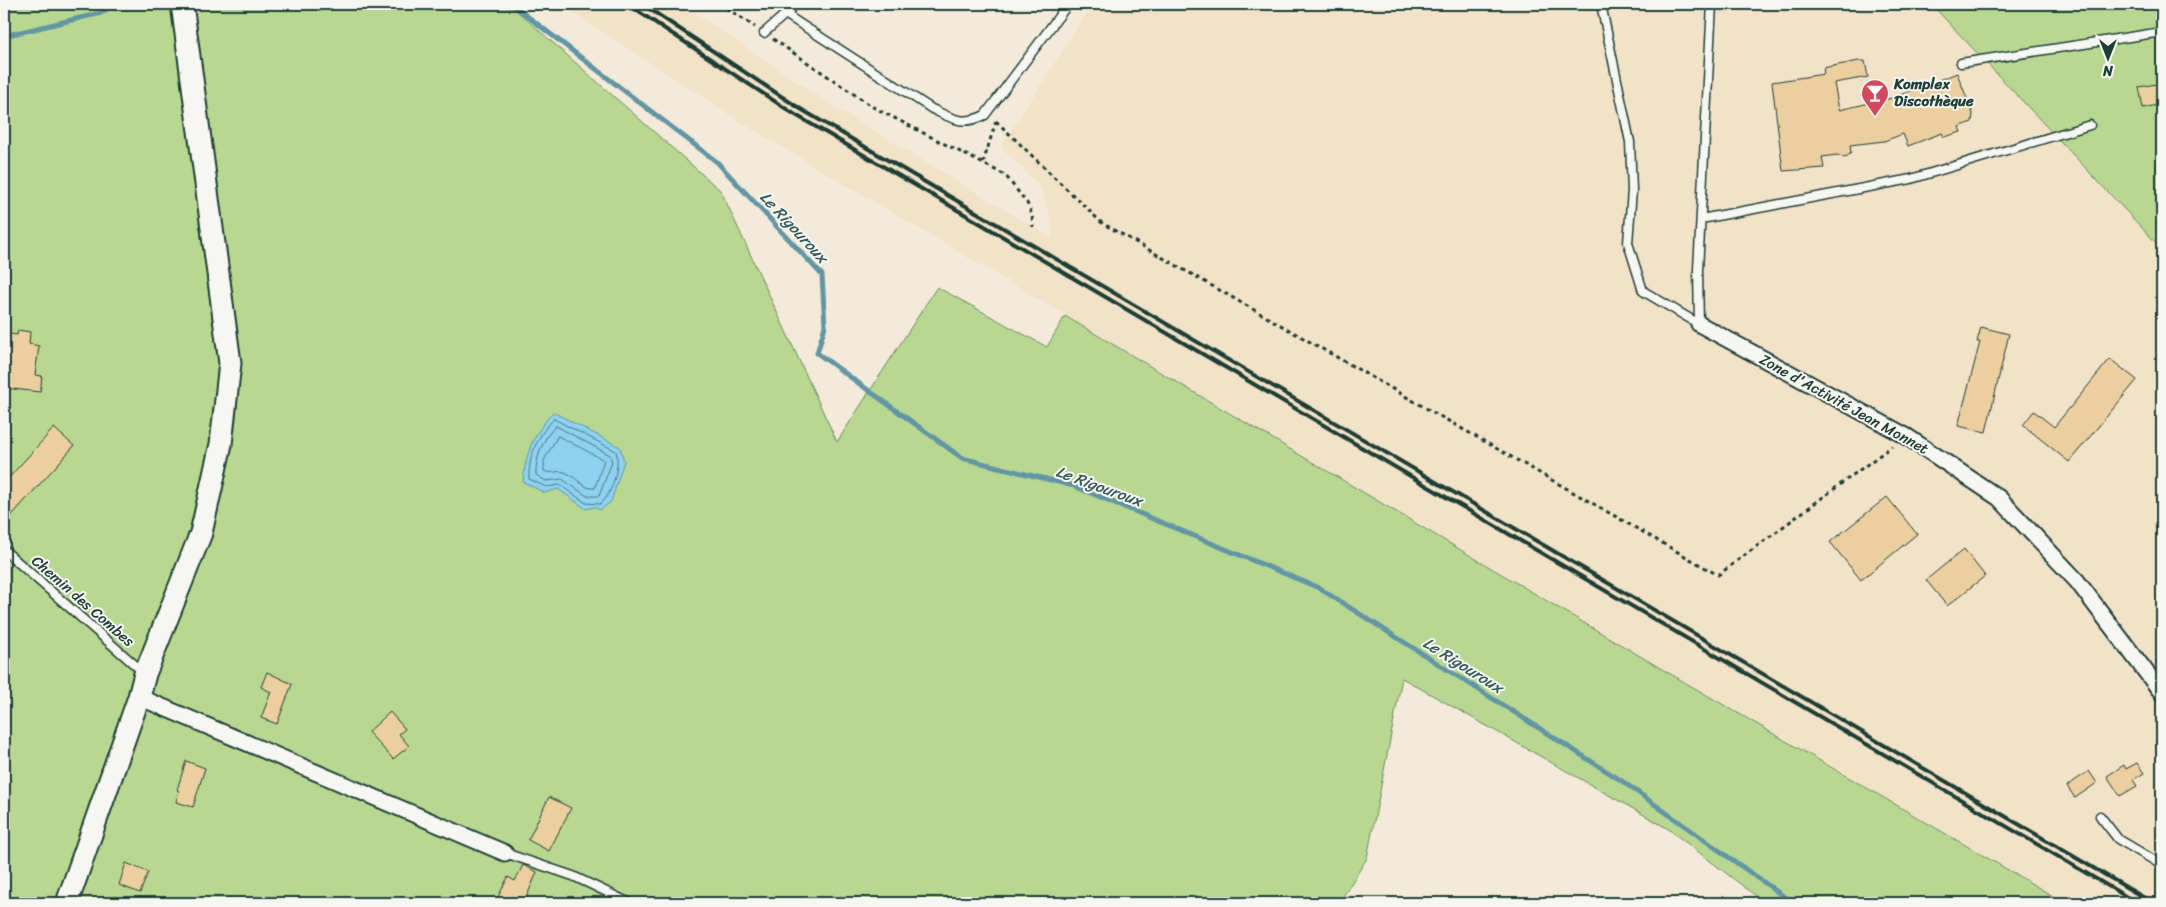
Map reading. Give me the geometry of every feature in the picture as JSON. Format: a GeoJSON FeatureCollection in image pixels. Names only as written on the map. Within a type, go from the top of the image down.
{"type":"FeatureCollection","features":[{"type":"Feature","properties":{"kind":"street"},"geometry":{"type":"LineString","coordinates":[[67,903],[139,697],[145,674],[201,533],[221,444],[230,363],[182,4]]}},
{"type":"Feature","properties":{"kind":"street","name":"Zone d'Activité Jean Monnet"},"geometry":{"type":"LineString","coordinates":[[1700,324],[1906,436],[1999,498],[2078,581],[2162,693]]}},
{"type":"Feature","properties":{"kind":"street"},"geometry":{"type":"LineString","coordinates":[[139,697],[505,853]]}},
{"type":"Feature","properties":{"kind":"lane"},"geometry":{"type":"LineString","coordinates":[[764,33],[793,4]]}},
{"type":"Feature","properties":{"kind":"lane"},"geometry":{"type":"LineString","coordinates":[[785,14],[932,109],[956,120],[972,121],[985,115],[1068,4]]}},
{"type":"Feature","properties":{"kind":"lane"},"geometry":{"type":"LineString","coordinates":[[1601,4],[1630,142],[1632,190],[1628,243],[1643,291],[1700,324]]}},
{"type":"Feature","properties":{"kind":"lane"},"geometry":{"type":"LineString","coordinates":[[1700,324],[1698,270],[1712,4]]}},
{"type":"Feature","properties":{"kind":"lane"},"geometry":{"type":"LineString","coordinates":[[1961,63],[2162,32]]}},
{"type":"Feature","properties":{"kind":"lane"},"geometry":{"type":"LineString","coordinates":[[1701,219],[1912,179],[2090,125]]}},
{"type":"Feature","properties":{"kind":"lane","name":"Chemin des Combes"},"geometry":{"type":"LineString","coordinates":[[4,550],[145,674]]}},
{"type":"Feature","properties":{"kind":"lane"},"geometry":{"type":"LineString","coordinates":[[2100,816],[2118,839],[2162,865]]}},
{"type":"Feature","properties":{"kind":"lane"},"geometry":{"type":"LineString","coordinates":[[505,853],[573,876],[630,903]]}},
{"type":"Feature","properties":{"kind":"path"},"geometry":{"type":"LineString","coordinates":[[720,4],[873,107],[1005,175],[1018,190],[1032,215],[1033,227]]}},
{"type":"Feature","properties":{"kind":"path"},"geometry":{"type":"LineString","coordinates":[[1078,12],[1084,4]]}},
{"type":"Feature","properties":{"kind":"path"},"geometry":{"type":"LineString","coordinates":[[983,163],[996,120],[1002,113]]}},
{"type":"Feature","properties":{"kind":"path"},"geometry":{"type":"LineString","coordinates":[[996,120],[1102,223],[1718,576],[1906,436]]}},
{"type":"Feature","properties":{"kind":"shaded area"},"geometry":{"type":"Polygon","coordinates":[[[560,4],[681,4],[837,109],[1052,238],[1052,223],[1042,189],[1001,146],[1093,4],[1931,4],[2158,245],[2162,254],[2162,903],[2065,903],[1667,672],[755,131],[560,4]]]}},
{"type":"Feature","properties":{"kind":"green space"},"geometry":{"type":"Polygon","coordinates":[[[4,4],[509,4],[721,191],[837,442],[937,287],[1047,347],[1065,316],[1667,672],[2065,903],[1765,903],[1667,828],[1402,678],[1367,858],[1339,903],[4,903],[4,4]]]}},
{"type":"Feature","properties":{"kind":"green space"},"geometry":{"type":"Polygon","coordinates":[[[1931,4],[2162,4],[2162,254],[2158,245],[1931,4]]]}},
{"type":"Feature","properties":{"kind":"water"},"geometry":{"type":"Polygon","coordinates":[[[553,412],[620,447],[624,461],[611,502],[600,510],[594,507],[586,509],[558,489],[545,493],[523,482],[526,461],[532,444],[540,428],[553,412]]]}},
{"type":"Feature","properties":{"kind":"building","name":"Komplex Discothèque"},"geometry":{"type":"Polygon","coordinates":[[[1865,61],[1868,77],[1834,83],[1839,110],[1892,98],[1957,73],[1973,114],[1972,122],[1959,127],[1961,132],[1944,137],[1942,133],[1908,146],[1903,134],[1884,141],[1850,145],[1851,153],[1845,158],[1837,155],[1822,157],[1824,168],[1783,171],[1772,82],[1824,74],[1823,68],[1865,61]]]}},
{"type":"Feature","properties":{"kind":"building"},"geometry":{"type":"Polygon","coordinates":[[[2162,83],[2162,104],[2143,108],[2139,87],[2162,83]]]}},
{"type":"Feature","properties":{"kind":"building"},"geometry":{"type":"Polygon","coordinates":[[[1981,327],[2009,334],[1986,432],[1958,426],[1980,342],[1977,342],[1981,327]]]}},
{"type":"Feature","properties":{"kind":"building"},"geometry":{"type":"Polygon","coordinates":[[[18,330],[30,332],[29,344],[39,346],[35,375],[42,376],[40,392],[4,388],[4,333],[17,335],[18,330]]]}},
{"type":"Feature","properties":{"kind":"building"},"geometry":{"type":"Polygon","coordinates":[[[2110,359],[2137,380],[2069,462],[2023,425],[2034,411],[2054,427],[2110,359]]]}},
{"type":"Feature","properties":{"kind":"building"},"geometry":{"type":"Polygon","coordinates":[[[54,428],[74,446],[4,524],[4,483],[54,428]]]}},
{"type":"Feature","properties":{"kind":"building"},"geometry":{"type":"Polygon","coordinates":[[[1887,497],[1917,534],[1861,580],[1830,542],[1887,497]]]}},
{"type":"Feature","properties":{"kind":"building"},"geometry":{"type":"Polygon","coordinates":[[[1964,549],[1985,576],[1947,606],[1926,580],[1964,549]]]}},
{"type":"Feature","properties":{"kind":"building"},"geometry":{"type":"Polygon","coordinates":[[[267,672],[292,684],[277,724],[261,718],[271,692],[261,687],[267,672]]]}},
{"type":"Feature","properties":{"kind":"building"},"geometry":{"type":"Polygon","coordinates":[[[390,712],[405,729],[399,734],[409,746],[393,759],[368,732],[390,712]]]}},
{"type":"Feature","properties":{"kind":"building"},"geometry":{"type":"Polygon","coordinates":[[[186,761],[205,768],[193,807],[176,802],[179,791],[177,790],[186,761]]]}},
{"type":"Feature","properties":{"kind":"building"},"geometry":{"type":"Polygon","coordinates":[[[2137,763],[2144,773],[2133,780],[2137,786],[2120,796],[2107,776],[2124,765],[2126,769],[2137,763]]]}},
{"type":"Feature","properties":{"kind":"building"},"geometry":{"type":"Polygon","coordinates":[[[2089,771],[2097,783],[2075,798],[2067,786],[2089,771]]]}},
{"type":"Feature","properties":{"kind":"building"},"geometry":{"type":"Polygon","coordinates":[[[549,797],[571,808],[549,851],[528,840],[549,797]]]}},
{"type":"Feature","properties":{"kind":"building"},"geometry":{"type":"Polygon","coordinates":[[[126,863],[148,872],[140,893],[119,885],[126,863]]]}},
{"type":"Feature","properties":{"kind":"building"},"geometry":{"type":"Polygon","coordinates":[[[523,865],[537,872],[524,903],[495,903],[508,877],[515,881],[523,865]]]}},
{"type":"Feature","properties":{"kind":"waterway","name":"Le Rigouroux"},"geometry":{"type":"LineString","coordinates":[[4,36],[101,13],[115,4]]}},
{"type":"Feature","properties":{"kind":"waterway","name":"Le Rigouroux"},"geometry":{"type":"LineString","coordinates":[[478,4],[514,6],[717,162],[822,275],[825,326],[817,353],[962,458],[1074,486],[1319,588],[1619,779],[1793,903]]}},
{"type":"Feature","properties":{"kind":"railway"},"geometry":{"type":"LineString","coordinates":[[627,4],[794,114],[2137,903]]}},
{"type":"Feature","properties":{"kind":"railway"},"geometry":{"type":"LineString","coordinates":[[642,4],[799,108],[2153,903]]}},
{"type":"Feature","properties":{"kind":"place","name":"Komplex Discothèque"},"geometry":{"type":"Point","coordinates":[1875,117]}}]}
